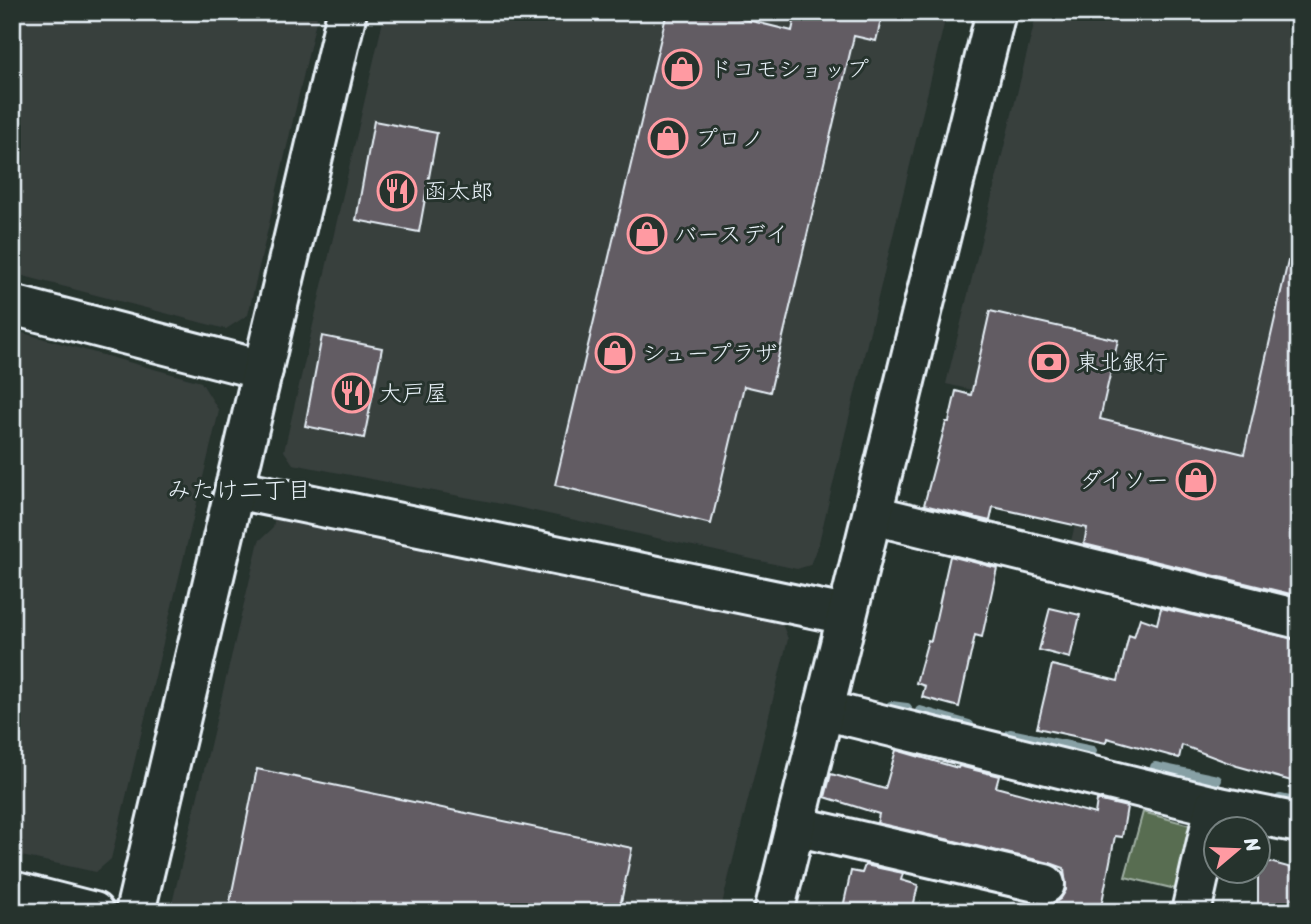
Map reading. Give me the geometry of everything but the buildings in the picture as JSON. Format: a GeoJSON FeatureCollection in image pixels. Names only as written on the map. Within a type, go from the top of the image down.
{"type":"FeatureCollection","features":[{"type":"Feature","properties":{"kind":"street"},"geometry":{"type":"LineString","coordinates":[[135,912],[347,12]]}},
{"type":"Feature","properties":{"kind":"street"},"geometry":{"type":"LineString","coordinates":[[774,912],[996,12]]}},
{"type":"Feature","properties":{"kind":"street"},"geometry":{"type":"LineString","coordinates":[[12,305],[263,370]]}},
{"type":"Feature","properties":{"kind":"street"},"geometry":{"type":"LineString","coordinates":[[235,489],[846,615]]}},
{"type":"Feature","properties":{"kind":"street"},"geometry":{"type":"LineString","coordinates":[[873,514],[1299,619]]}},
{"type":"Feature","properties":{"kind":"street"},"geometry":{"type":"LineString","coordinates":[[823,710],[1215,806],[1299,823]]}},
{"type":"Feature","properties":{"kind":"street"},"geometry":{"type":"LineString","coordinates":[[1191,912],[1215,806]]}},
{"type":"Feature","properties":{"kind":"street"},"geometry":{"type":"LineString","coordinates":[[795,826],[1045,884]]}},
{"type":"Feature","properties":{"kind":"street"},"geometry":{"type":"LineString","coordinates":[[12,891],[94,912]]}},
{"type":"Feature","properties":{"kind":"shaded area"},"geometry":{"type":"Polygon","coordinates":[[[12,12],[318,12],[248,315],[226,329],[12,273],[12,12]]]}},
{"type":"Feature","properties":{"kind":"shaded area"},"geometry":{"type":"Polygon","coordinates":[[[385,12],[947,12],[819,542],[810,565],[797,569],[512,506],[293,464],[284,451],[385,12]]]}},
{"type":"Feature","properties":{"kind":"shaded area"},"geometry":{"type":"Polygon","coordinates":[[[1037,12],[1299,12],[1299,606],[1069,550],[1100,419],[946,384],[1037,12]]]}},
{"type":"Feature","properties":{"kind":"shaded area"},"geometry":{"type":"Polygon","coordinates":[[[12,330],[201,382],[219,411],[111,859],[96,872],[12,854],[12,330]]]}},
{"type":"Feature","properties":{"kind":"shaded area"},"geometry":{"type":"Polygon","coordinates":[[[275,516],[781,621],[788,639],[720,912],[170,912],[259,541],[273,528],[275,516]]]}},
{"type":"Feature","properties":{"kind":"green space"},"geometry":{"type":"Polygon","coordinates":[[[1143,812],[1190,825],[1198,837],[1184,891],[1125,877],[1143,812]]]}},
{"type":"Feature","properties":{"kind":"waterway"},"geometry":{"type":"LineString","coordinates":[[891,706],[907,708]]}},
{"type":"Feature","properties":{"kind":"waterway"},"geometry":{"type":"LineString","coordinates":[[920,711],[969,725]]}},
{"type":"Feature","properties":{"kind":"waterway"},"geometry":{"type":"LineString","coordinates":[[1010,734],[1092,751]]}},
{"type":"Feature","properties":{"kind":"waterway"},"geometry":{"type":"LineString","coordinates":[[1155,767],[1217,780]]}},
{"type":"Feature","properties":{"kind":"waterway"},"geometry":{"type":"LineString","coordinates":[[1280,799],[1299,803]]}},
{"type":"Feature","properties":{"kind":"place","name":"ドコモショップ"},"geometry":{"type":"Point","coordinates":[682,69]}},
{"type":"Feature","properties":{"kind":"place","name":"プロノ"},"geometry":{"type":"Point","coordinates":[668,138]}},
{"type":"Feature","properties":{"kind":"place","name":"函太郎"},"geometry":{"type":"Point","coordinates":[397,191]}},
{"type":"Feature","properties":{"kind":"place","name":"バースデイ"},"geometry":{"type":"Point","coordinates":[647,234]}},
{"type":"Feature","properties":{"kind":"place","name":"シュープラザ"},"geometry":{"type":"Point","coordinates":[615,353]}},
{"type":"Feature","properties":{"kind":"place","name":"東北銀行"},"geometry":{"type":"Point","coordinates":[1049,362]}},
{"type":"Feature","properties":{"kind":"place","name":"大戸屋"},"geometry":{"type":"Point","coordinates":[352,393]}},
{"type":"Feature","properties":{"kind":"place","name":"ダイソー"},"geometry":{"type":"Point","coordinates":[1196,480]}},
{"type":"Feature","properties":{"kind":"district","name":"みたけ二丁目"},"geometry":{"type":"Point","coordinates":[239,490]}}]}
